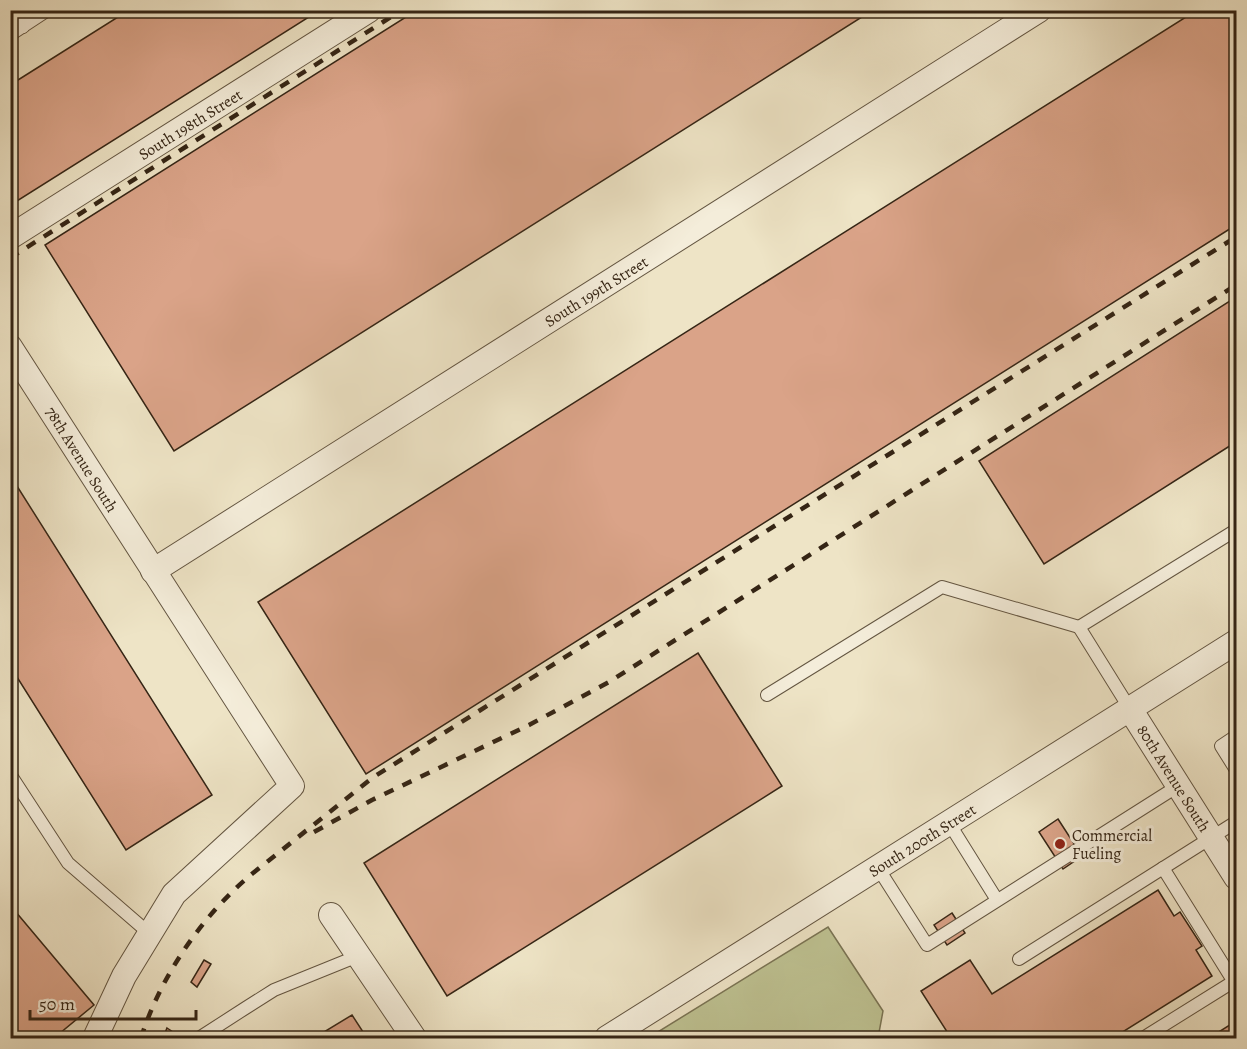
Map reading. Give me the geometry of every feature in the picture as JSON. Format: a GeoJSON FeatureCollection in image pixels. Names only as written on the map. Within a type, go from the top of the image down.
{"type":"FeatureCollection","features":[{"type":"Feature","properties":{"kind":"street","name":"South 198th Street"},"geometry":{"type":"LineString","coordinates":[[10,237],[369,10]]}},
{"type":"Feature","properties":{"kind":"street","name":"South 199th Street"},"geometry":{"type":"LineString","coordinates":[[153,571],[1039,10]]}},
{"type":"Feature","properties":{"kind":"street","name":"78th Avenue South"},"geometry":{"type":"LineString","coordinates":[[10,346],[292,786],[174,894],[150,934]]}},
{"type":"Feature","properties":{"kind":"street","name":"South 200th Street"},"geometry":{"type":"LineString","coordinates":[[607,1038],[1236,642]]}},
{"type":"Feature","properties":{"kind":"street","name":"80th Avenue South"},"geometry":{"type":"LineString","coordinates":[[1130,709],[1236,878]]}},
{"type":"Feature","properties":{"kind":"street"},"geometry":{"type":"LineString","coordinates":[[331,915],[414,1038]]}},
{"type":"Feature","properties":{"kind":"street"},"geometry":{"type":"LineString","coordinates":[[95,1038],[124,976],[150,934]]}},
{"type":"Feature","properties":{"kind":"lane"},"geometry":{"type":"LineString","coordinates":[[13,10],[23,27]]}},
{"type":"Feature","properties":{"kind":"lane"},"geometry":{"type":"LineString","coordinates":[[10,34],[48,10]]}},
{"type":"Feature","properties":{"kind":"lane"},"geometry":{"type":"LineString","coordinates":[[1079,627],[1236,530]]}},
{"type":"Feature","properties":{"kind":"lane"},"geometry":{"type":"LineString","coordinates":[[767,695],[942,587],[1079,627],[1130,709]]}},
{"type":"Feature","properties":{"kind":"lane"},"geometry":{"type":"LineString","coordinates":[[1236,736],[1221,746],[1236,770]]}},
{"type":"Feature","properties":{"kind":"lane"},"geometry":{"type":"LineString","coordinates":[[10,774],[68,863],[150,934]]}},
{"type":"Feature","properties":{"kind":"lane"},"geometry":{"type":"LineString","coordinates":[[878,868],[927,945],[1178,786]]}},
{"type":"Feature","properties":{"kind":"lane"},"geometry":{"type":"LineString","coordinates":[[1018,959],[1236,822]]}},
{"type":"Feature","properties":{"kind":"lane"},"geometry":{"type":"LineString","coordinates":[[949,823],[997,900]]}},
{"type":"Feature","properties":{"kind":"lane"},"geometry":{"type":"LineString","coordinates":[[1143,1038],[1235,981],[1164,868]]}},
{"type":"Feature","properties":{"kind":"lane"},"geometry":{"type":"LineString","coordinates":[[199,1038],[274,990],[358,956]]}},
{"type":"Feature","properties":{"kind":"green space"},"geometry":{"type":"Polygon","coordinates":[[[828,927],[883,1011],[878,1038],[648,1038],[828,927]]]}},
{"type":"Feature","properties":{"kind":"building"},"geometry":{"type":"Polygon","coordinates":[[[129,10],[320,10],[17,201],[10,191],[10,85],[129,10]]]}},
{"type":"Feature","properties":{"kind":"building"},"geometry":{"type":"Polygon","coordinates":[[[417,10],[873,10],[174,451],[45,245],[417,10]]]}},
{"type":"Feature","properties":{"kind":"building"},"geometry":{"type":"Polygon","coordinates":[[[1197,10],[1233,10],[1236,15],[1236,225],[366,774],[258,602],[1197,10]]]}},
{"type":"Feature","properties":{"kind":"building"},"geometry":{"type":"Polygon","coordinates":[[[1236,297],[1236,442],[1044,564],[979,461],[1236,297]]]}},
{"type":"Feature","properties":{"kind":"building"},"geometry":{"type":"Polygon","coordinates":[[[10,475],[212,795],[126,850],[10,666],[10,475]]]}},
{"type":"Feature","properties":{"kind":"building"},"geometry":{"type":"Polygon","coordinates":[[[698,653],[782,786],[447,996],[364,863],[698,653]]]}},
{"type":"Feature","properties":{"kind":"building","name":"Commercial Fueling"},"geometry":{"type":"Polygon","coordinates":[[[1058,819],[1082,856],[1063,869],[1039,832],[1058,819]]]}},
{"type":"Feature","properties":{"kind":"building"},"geometry":{"type":"Polygon","coordinates":[[[1158,890],[1174,916],[1180,912],[1202,946],[1196,950],[1212,976],[1113,1038],[951,1038],[921,991],[970,960],[992,994],[1158,890]]]}},
{"type":"Feature","properties":{"kind":"building"},"geometry":{"type":"Polygon","coordinates":[[[10,905],[94,1005],[54,1038],[10,1038],[10,905]]]}},
{"type":"Feature","properties":{"kind":"building"},"geometry":{"type":"Polygon","coordinates":[[[952,913],[965,933],[947,945],[934,925],[952,913]]]}},
{"type":"Feature","properties":{"kind":"building"},"geometry":{"type":"Polygon","coordinates":[[[204,960],[211,964],[197,987],[191,982],[204,960]]]}},
{"type":"Feature","properties":{"kind":"building"},"geometry":{"type":"Polygon","coordinates":[[[352,1015],[367,1038],[314,1038],[352,1015]]]}},
{"type":"Feature","properties":{"kind":"building"},"geometry":{"type":"Polygon","coordinates":[[[1236,1021],[1236,1038],[1209,1038],[1236,1021]]]}},
{"type":"Feature","properties":{"kind":"building"},"geometry":{"type":"Polygon","coordinates":[[[167,1028],[173,1032],[171,1038],[163,1038],[167,1028]]]}},
{"type":"Feature","properties":{"kind":"railway"},"geometry":{"type":"LineString","coordinates":[[10,258],[402,10]]}},
{"type":"Feature","properties":{"kind":"railway"},"geometry":{"type":"LineString","coordinates":[[141,1038],[157,998],[178,959],[218,907],[251,875],[372,778],[1236,237]]}},
{"type":"Feature","properties":{"kind":"railway"},"geometry":{"type":"LineString","coordinates":[[314,832],[372,800],[529,725],[609,682],[1236,285]]}},
{"type":"Feature","properties":{"kind":"place","name":"Commercial Fueling"},"geometry":{"type":"Point","coordinates":[1060,844]}}]}
